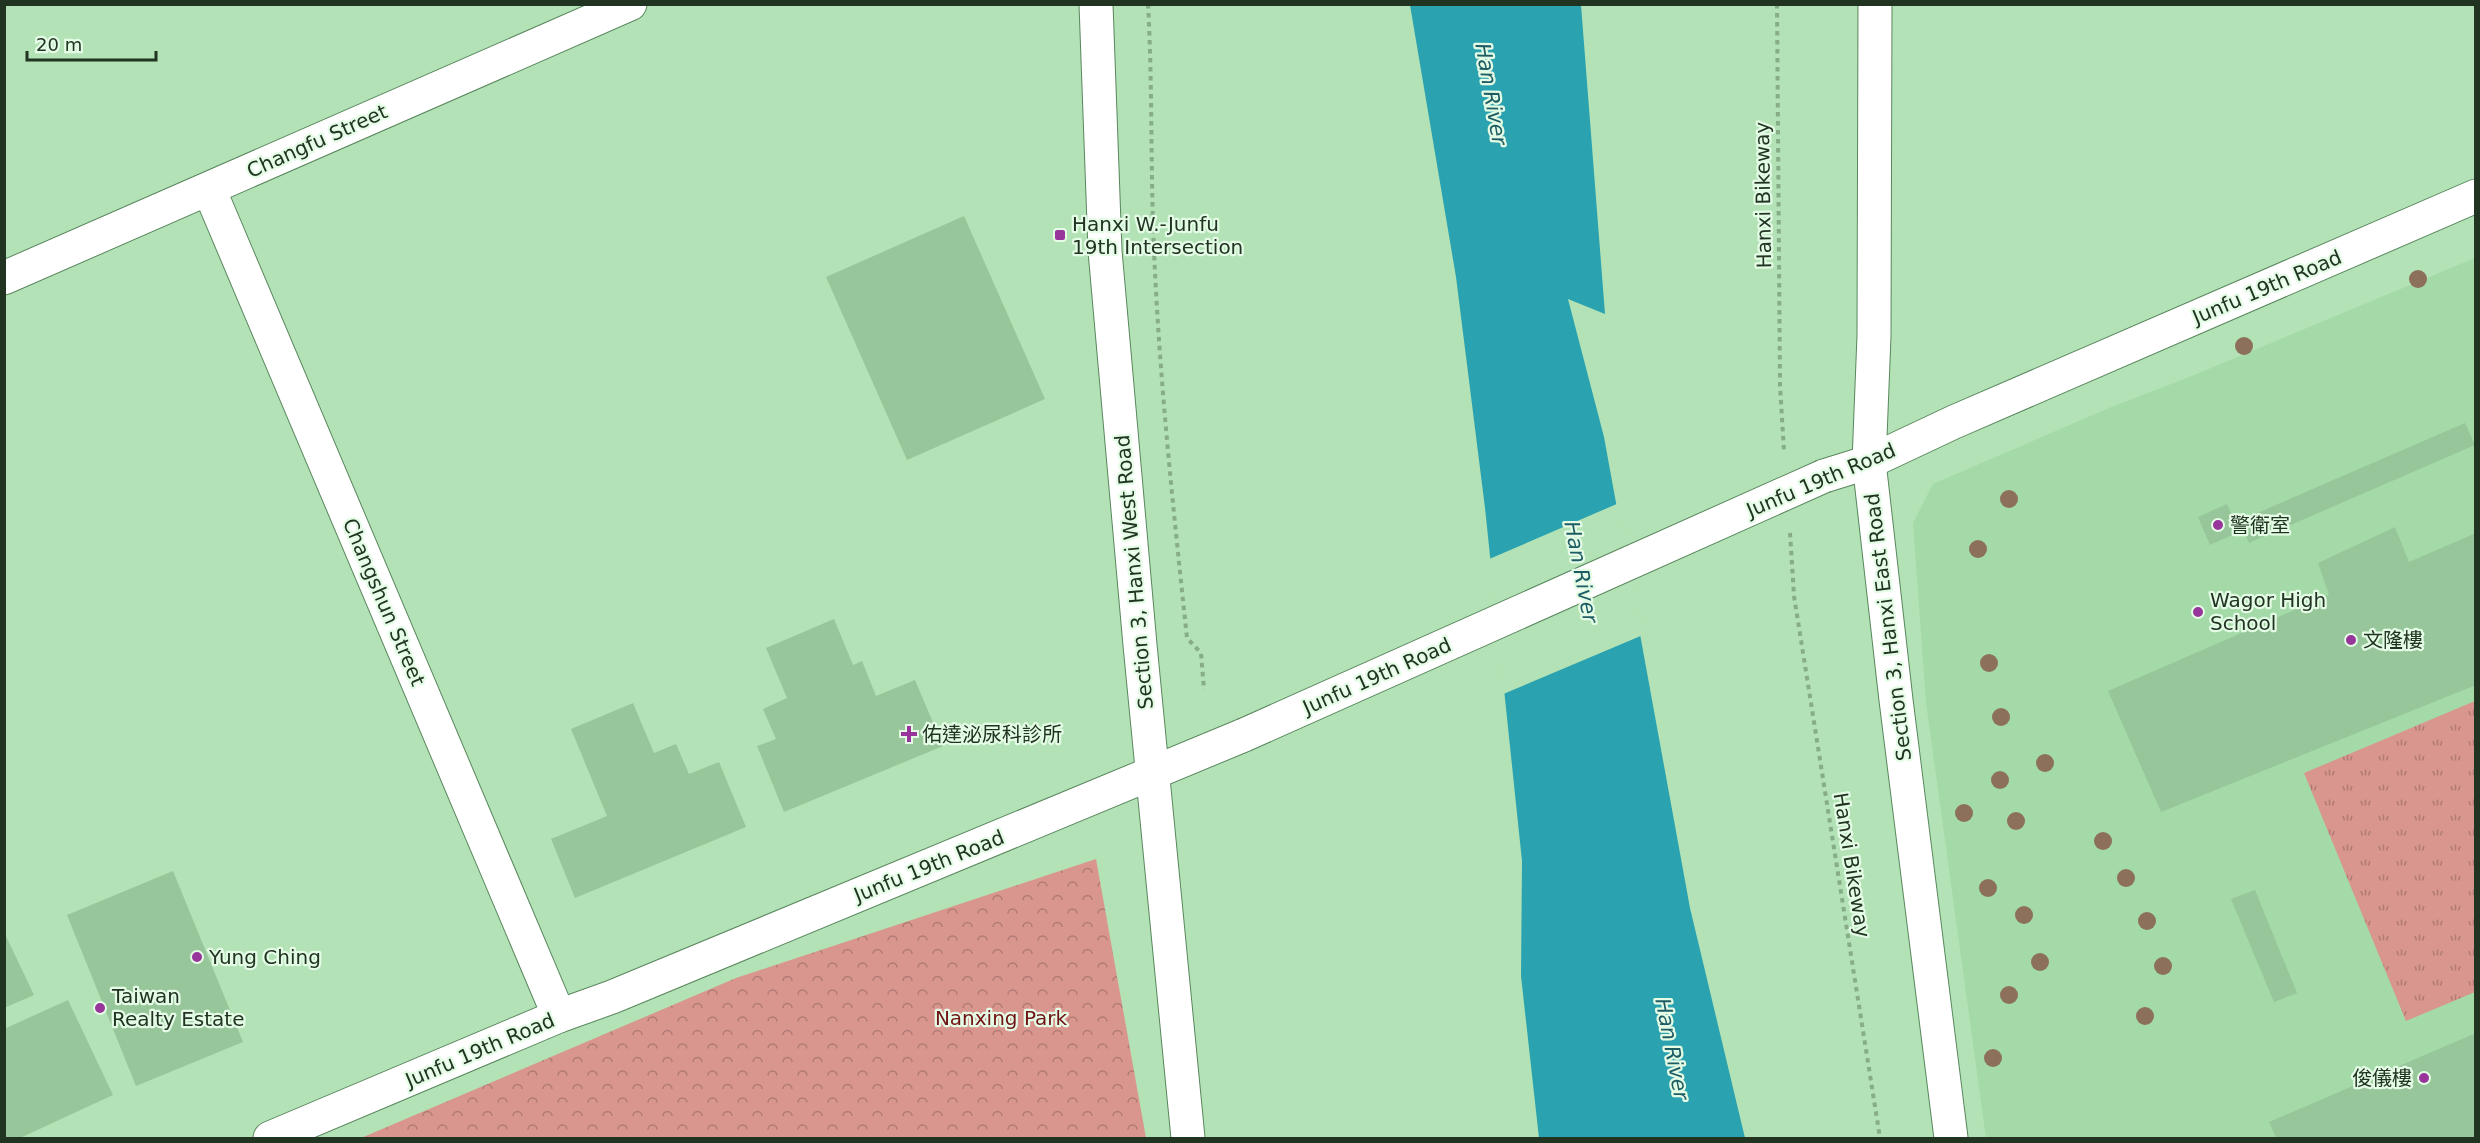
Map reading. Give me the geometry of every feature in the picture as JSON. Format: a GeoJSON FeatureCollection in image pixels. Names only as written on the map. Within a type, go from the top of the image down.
{"type":"FeatureCollection","features":[{"type":"Feature","properties":{"kind":"street","name":"Changfu Street"},"geometry":{"type":"LineString","coordinates":[[4,278],[630,4]]}},
{"type":"Feature","properties":{"kind":"street","name":"Section 3, Hanxi West Road"},"geometry":{"type":"LineString","coordinates":[[1096,4],[1105,251],[1188,1138]]}},
{"type":"Feature","properties":{"kind":"street","name":"Section 3, Hanxi East Road"},"geometry":{"type":"LineString","coordinates":[[1875,4],[1874,336],[1869,462],[1951,1138]]}},
{"type":"Feature","properties":{"kind":"street","name":"Changshun Street"},"geometry":{"type":"LineString","coordinates":[[209,189],[559,1016]]}},
{"type":"Feature","properties":{"kind":"street","name":"Junfu 19th Road"},"geometry":{"type":"LineString","coordinates":[[270,1138],[559,1016],[612,997],[1244,735],[1824,476],[1869,462],[1976,413],[2475,196]]}},
{"type":"Feature","properties":{"kind":"path"},"geometry":{"type":"LineString","coordinates":[[1148,4],[1152,73],[1155,270],[1170,483],[1187,638],[1202,653],[1204,690]]}},
{"type":"Feature","properties":{"kind":"path","name":"Hanxi Bikeway"},"geometry":{"type":"LineString","coordinates":[[1777,4],[1780,386]]}},
{"type":"Feature","properties":{"kind":"path","name":"Hanxi Bikeway"},"geometry":{"type":"LineString","coordinates":[[1794,596],[1881,1138]]}},
{"type":"Feature","properties":{"kind":"shaded area","name":"Wagor High School"},"geometry":{"type":"Polygon","coordinates":[[[2475,258],[2475,1138],[1986,1138],[1926,702],[1913,523],[1933,484],[2109,408],[2192,376],[2475,258]]]}},
{"type":"Feature","properties":{"kind":"green space"},"geometry":{"type":"Polygon","coordinates":[[[2475,701],[2475,992],[2406,1021],[2304,773],[2475,701]]]}},
{"type":"Feature","properties":{"kind":"green space","name":"Nanxing Park"},"geometry":{"type":"Polygon","coordinates":[[[1096,859],[1146,1138],[361,1138],[736,978],[1096,859]]]}},
{"type":"Feature","properties":{"kind":"water","name":"Han River"},"geometry":{"type":"Polygon","coordinates":[[[1410,5],[1581,5],[1605,314],[1568,299],[1604,437],[1690,908],[1745,1138],[1539,1138],[1521,976],[1522,861],[1485,508],[1456,277],[1410,5]]]}},
{"type":"Feature","properties":{"kind":"pier"},"geometry":{"type":"Polygon","coordinates":[[[1619,503],[1643,635],[1501,695],[1487,560],[1619,503]]]}},
{"type":"Feature","properties":{"kind":"building"},"geometry":{"type":"Polygon","coordinates":[[[964,216],[1045,399],[907,460],[826,277],[964,216]]]}},
{"type":"Feature","properties":{"kind":"building"},"geometry":{"type":"Polygon","coordinates":[[[2465,423],[2475,445],[2249,543],[2239,521],[2465,423]]]}},
{"type":"Feature","properties":{"kind":"building","name":"警衛室"},"geometry":{"type":"Polygon","coordinates":[[[2227,504],[2239,532],[2210,545],[2198,517],[2227,504]]]}},
{"type":"Feature","properties":{"kind":"building","name":"文隆樓"},"geometry":{"type":"Polygon","coordinates":[[[2395,527],[2409,562],[2476,533],[2476,685],[2161,812],[2108,691],[2329,595],[2318,563],[2395,527]]]}},
{"type":"Feature","properties":{"kind":"building"},"geometry":{"type":"Polygon","coordinates":[[[834,619],[853,665],[862,661],[876,696],[915,680],[943,746],[784,812],[757,746],[776,739],[763,709],[787,698],[766,648],[834,619]]]}},
{"type":"Feature","properties":{"kind":"building"},"geometry":{"type":"Polygon","coordinates":[[[633,703],[654,753],[676,744],[689,774],[719,762],[746,827],[575,898],[551,839],[607,816],[571,729],[633,703]]]}},
{"type":"Feature","properties":{"kind":"building"},"geometry":{"type":"Polygon","coordinates":[[[173,871],[243,1042],[136,1086],[67,915],[173,871]]]}},
{"type":"Feature","properties":{"kind":"building"},"geometry":{"type":"Polygon","coordinates":[[[2255,890],[2297,993],[2274,1002],[2231,899],[2255,890]]]}},
{"type":"Feature","properties":{"kind":"building"},"geometry":{"type":"Polygon","coordinates":[[[4,932],[34,995],[4,1008],[4,932]]]}},
{"type":"Feature","properties":{"kind":"building"},"geometry":{"type":"Polygon","coordinates":[[[68,1000],[113,1095],[20,1138],[4,1138],[4,1029],[68,1000]]]}},
{"type":"Feature","properties":{"kind":"building","name":"俊儀樓"},"geometry":{"type":"Polygon","coordinates":[[[2476,1033],[2476,1138],[2276,1138],[2269,1122],[2476,1033]]]}},
{"type":"Feature","properties":{"kind":"place","name":"Hanxi W.-Junfu 19th Intersection"},"geometry":{"type":"Point","coordinates":[1060,235]}},
{"type":"Feature","properties":{"kind":"place","name":"警衛室"},"geometry":{"type":"Point","coordinates":[2218,525]}},
{"type":"Feature","properties":{"kind":"place","name":"Wagor High School"},"geometry":{"type":"Point","coordinates":[2198,612]}},
{"type":"Feature","properties":{"kind":"place","name":"文隆樓"},"geometry":{"type":"Point","coordinates":[2351,640]}},
{"type":"Feature","properties":{"kind":"place","name":"佑達泌尿科診所"},"geometry":{"type":"Point","coordinates":[909,734]}},
{"type":"Feature","properties":{"kind":"place","name":"Yung Ching"},"geometry":{"type":"Point","coordinates":[197,957]}},
{"type":"Feature","properties":{"kind":"place","name":"Taiwan Realty Estate"},"geometry":{"type":"Point","coordinates":[100,1008]}},
{"type":"Feature","properties":{"kind":"place","name":"俊儀樓"},"geometry":{"type":"Point","coordinates":[2424,1078]}}]}
